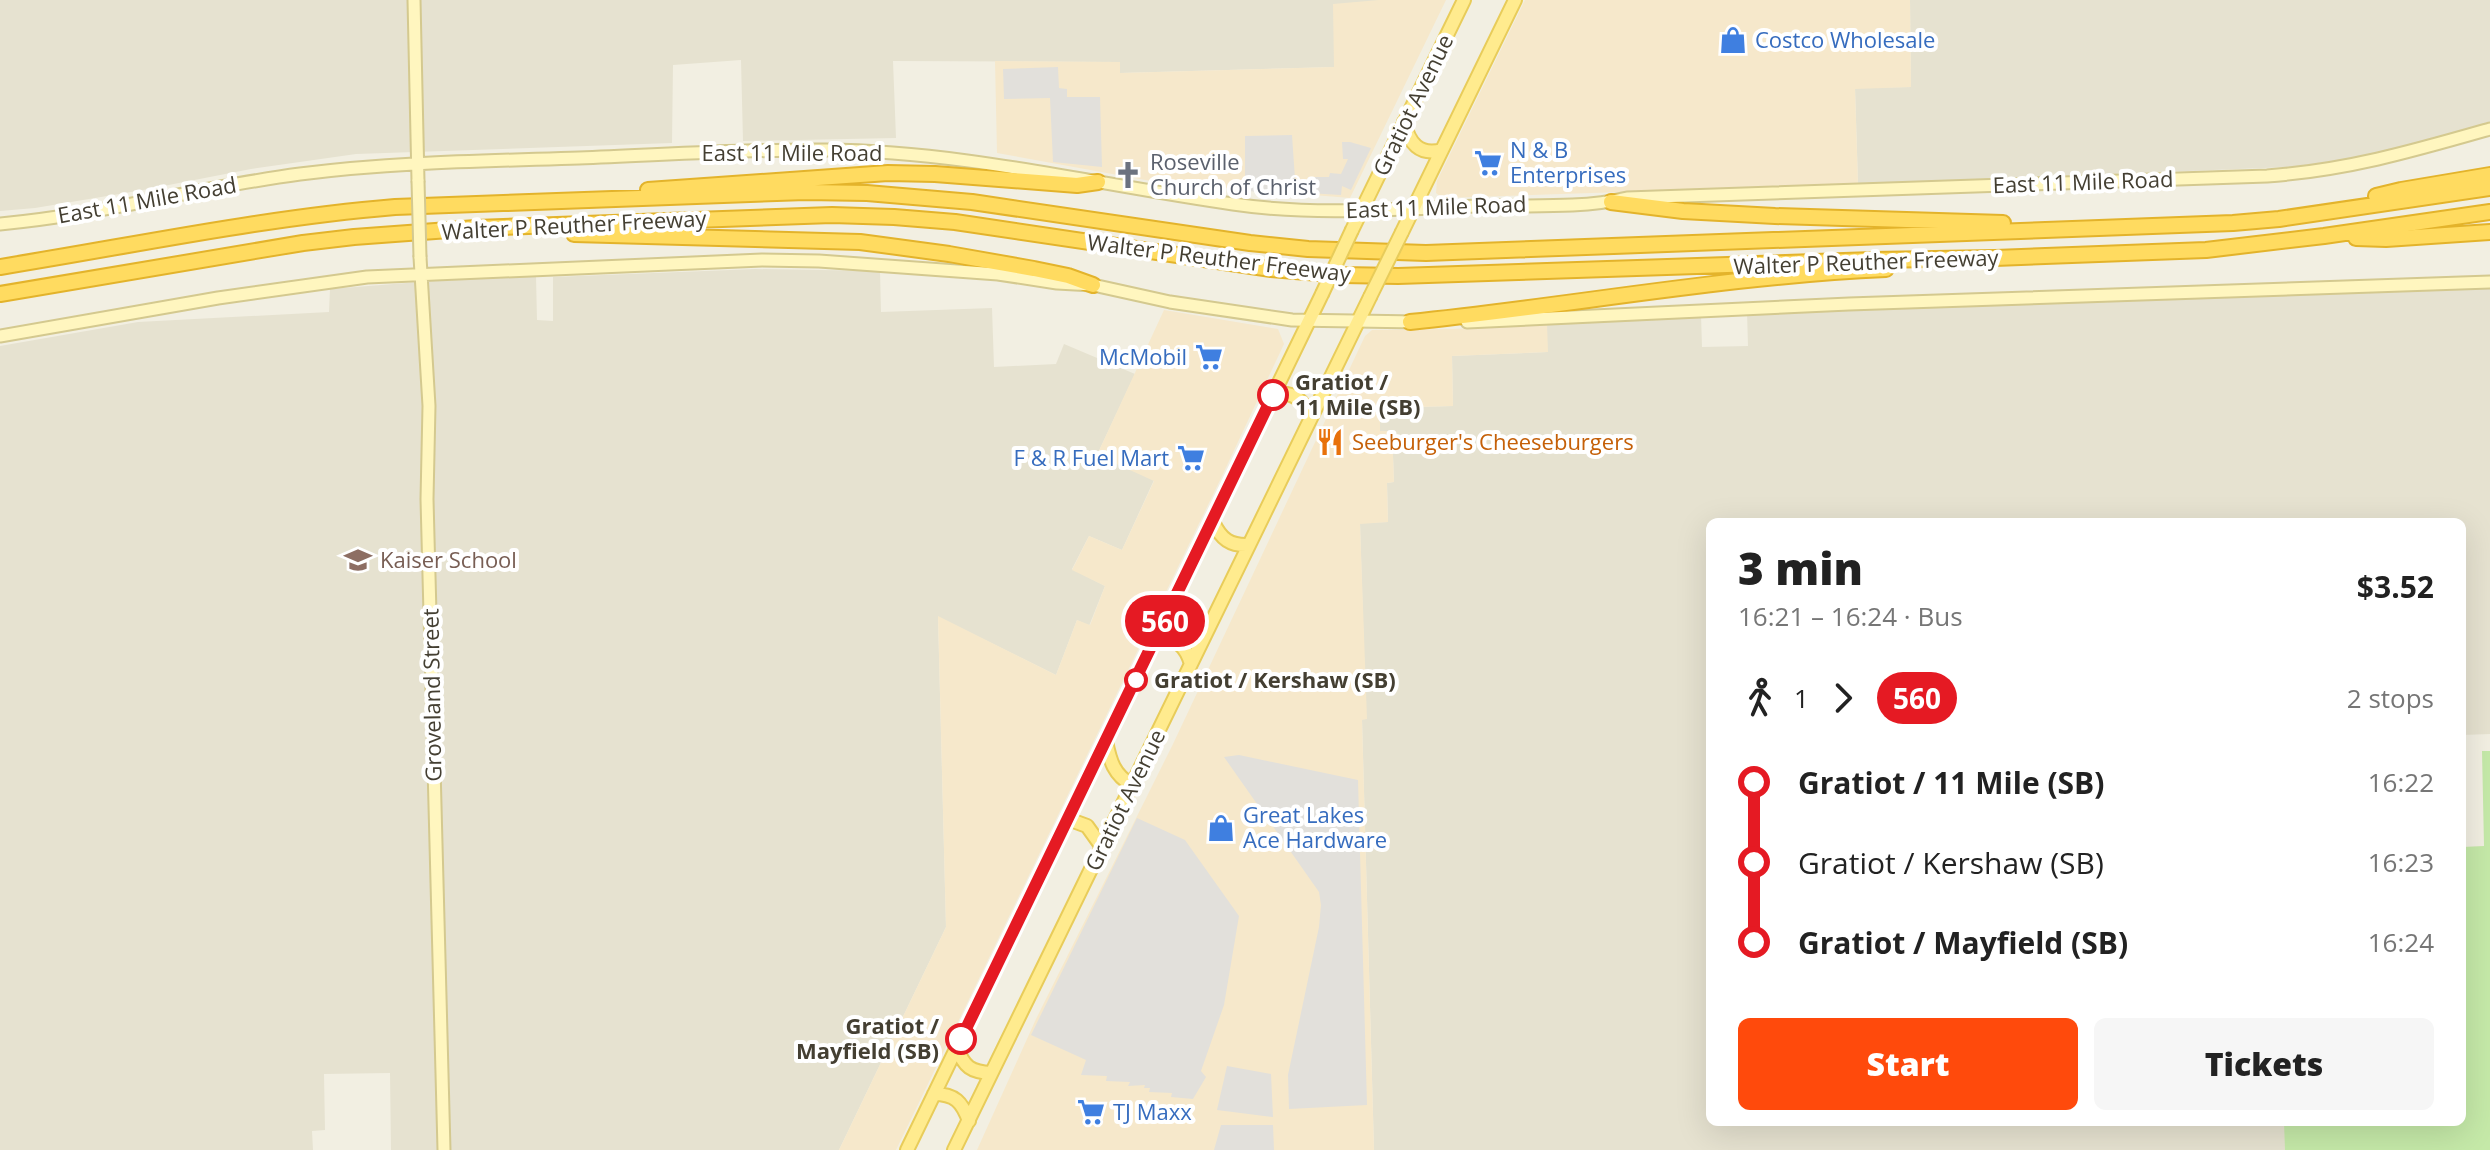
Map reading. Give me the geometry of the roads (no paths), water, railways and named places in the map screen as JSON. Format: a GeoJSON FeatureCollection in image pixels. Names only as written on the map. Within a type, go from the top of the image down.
{"type":"FeatureCollection","features":[{"type":"Feature","properties":{"kind":"highway"},"geometry":{"type":"LineString","coordinates":[[581,201],[671,187],[888,173],[1077,185],[1098,182]]}},
{"type":"Feature","properties":{"kind":"highway"},"geometry":{"type":"LineString","coordinates":[[2330,211],[2401,190],[2490,175]]}},
{"type":"Feature","properties":{"kind":"highway","name":"Walter P Reuther Freeway"},"geometry":{"type":"LineString","coordinates":[[0,267],[339,212],[395,207],[806,192],[892,194],[1028,209],[1250,243],[1323,250],[1411,252],[2175,226],[2279,219],[2490,188]]}},
{"type":"Feature","properties":{"kind":"highway"},"geometry":{"type":"LineString","coordinates":[[1611,202],[1683,211],[1775,216],[2011,224],[2107,220],[2175,226]]}},
{"type":"Feature","properties":{"kind":"highway","name":"Walter P Reuther Freeway"},"geometry":{"type":"LineString","coordinates":[[0,294],[354,237],[788,216],[884,216],[983,226],[1271,269],[1398,276],[2193,250],[2324,236],[2490,212]]}},
{"type":"Feature","properties":{"kind":"highway"},"geometry":{"type":"LineString","coordinates":[[443,231],[476,237],[590,233],[860,242],[934,251],[1034,269],[1093,285]]}},
{"type":"Feature","properties":{"kind":"highway"},"geometry":{"type":"LineString","coordinates":[[2324,236],[2386,239],[2490,232]]}},
{"type":"Feature","properties":{"kind":"highway"},"geometry":{"type":"LineString","coordinates":[[1410,322],[1540,308],[1754,278],[1901,269],[1956,259]]}},
{"type":"Feature","properties":{"kind":"main road","name":"Groveland Street"},"geometry":{"type":"LineString","coordinates":[[414,0],[420,274],[429,406],[427,499],[444,1150]]}},
{"type":"Feature","properties":{"kind":"main road","name":"Gratiot Avenue"},"geometry":{"type":"LineString","coordinates":[[907,1150],[1464,0]]}},
{"type":"Feature","properties":{"kind":"main road","name":"Gratiot Avenue"},"geometry":{"type":"LineString","coordinates":[[954,1150],[1513,2]]}},
{"type":"Feature","properties":{"kind":"main road"},"geometry":{"type":"LineString","coordinates":[[1404,122],[1416,148],[1428,152],[1442,150]]}},
{"type":"Feature","properties":{"kind":"main road","name":"East 11 Mile Road"},"geometry":{"type":"LineString","coordinates":[[0,224],[295,175],[418,164],[827,150],[951,158],[1239,205],[1301,210],[1362,210],[2311,173],[2383,159],[2490,129]]}},
{"type":"Feature","properties":{"kind":"main road"},"geometry":{"type":"LineString","coordinates":[[0,336],[320,282],[420,274],[762,260],[998,274],[1093,285],[1170,302],[1309,321],[1462,322],[2490,282]]}},
{"type":"Feature","properties":{"kind":"main road"},"geometry":{"type":"LineString","coordinates":[[1273,395],[1286,394],[1298,398],[1310,419]]}},
{"type":"Feature","properties":{"kind":"main road"},"geometry":{"type":"LineString","coordinates":[[1213,522],[1227,542],[1249,545]]}},
{"type":"Feature","properties":{"kind":"main road"},"geometry":{"type":"LineString","coordinates":[[1157,636],[1180,643],[1191,664]]}},
{"type":"Feature","properties":{"kind":"main road"},"geometry":{"type":"LineString","coordinates":[[1106,741],[1113,768],[1132,785]]}},
{"type":"Feature","properties":{"kind":"main road"},"geometry":{"type":"LineString","coordinates":[[1068,819],[1087,826],[1102,847]]}},
{"type":"Feature","properties":{"kind":"main road"},"geometry":{"type":"LineString","coordinates":[[957,1048],[970,1070],[991,1073]]}},
{"type":"Feature","properties":{"kind":"main road"},"geometry":{"type":"LineString","coordinates":[[934,1094],[958,1099],[969,1121]]}},
{"type":"Feature","properties":{"kind":"place","name":"Costco Wholesale"},"geometry":{"type":"Point","coordinates":[1733,40]}},
{"type":"Feature","properties":{"kind":"place","name":"N & B Enterprises"},"geometry":{"type":"Point","coordinates":[1488,163]}},
{"type":"Feature","properties":{"kind":"place","name":"Roseville Church of Christ"},"geometry":{"type":"Point","coordinates":[1128,175]}},
{"type":"Feature","properties":{"kind":"place","name":"McMobil"},"geometry":{"type":"Point","coordinates":[1209,357]}},
{"type":"Feature","properties":{"kind":"place","name":"Gratiot / 11 Mile (SB)"},"geometry":{"type":"Point","coordinates":[1273,395]}},
{"type":"Feature","properties":{"kind":"place","name":"Seeburger's Cheeseburgers"},"geometry":{"type":"Point","coordinates":[1330,442]}},
{"type":"Feature","properties":{"kind":"place","name":"F & R Fuel Mart"},"geometry":{"type":"Point","coordinates":[1191,458]}},
{"type":"Feature","properties":{"kind":"place","name":"Kaiser School"},"geometry":{"type":"Point","coordinates":[358,560]}},
{"type":"Feature","properties":{"kind":"place","name":"Gratiot / Kershaw (SB)"},"geometry":{"type":"Point","coordinates":[1136,680]}},
{"type":"Feature","properties":{"kind":"place","name":"Great Lakes Ace Hardware"},"geometry":{"type":"Point","coordinates":[1221,828]}},
{"type":"Feature","properties":{"kind":"place","name":"Gratiot / Mayfield (SB)"},"geometry":{"type":"Point","coordinates":[961,1039]}},
{"type":"Feature","properties":{"kind":"place","name":"TJ Maxx"},"geometry":{"type":"Point","coordinates":[1091,1112]}}]}
